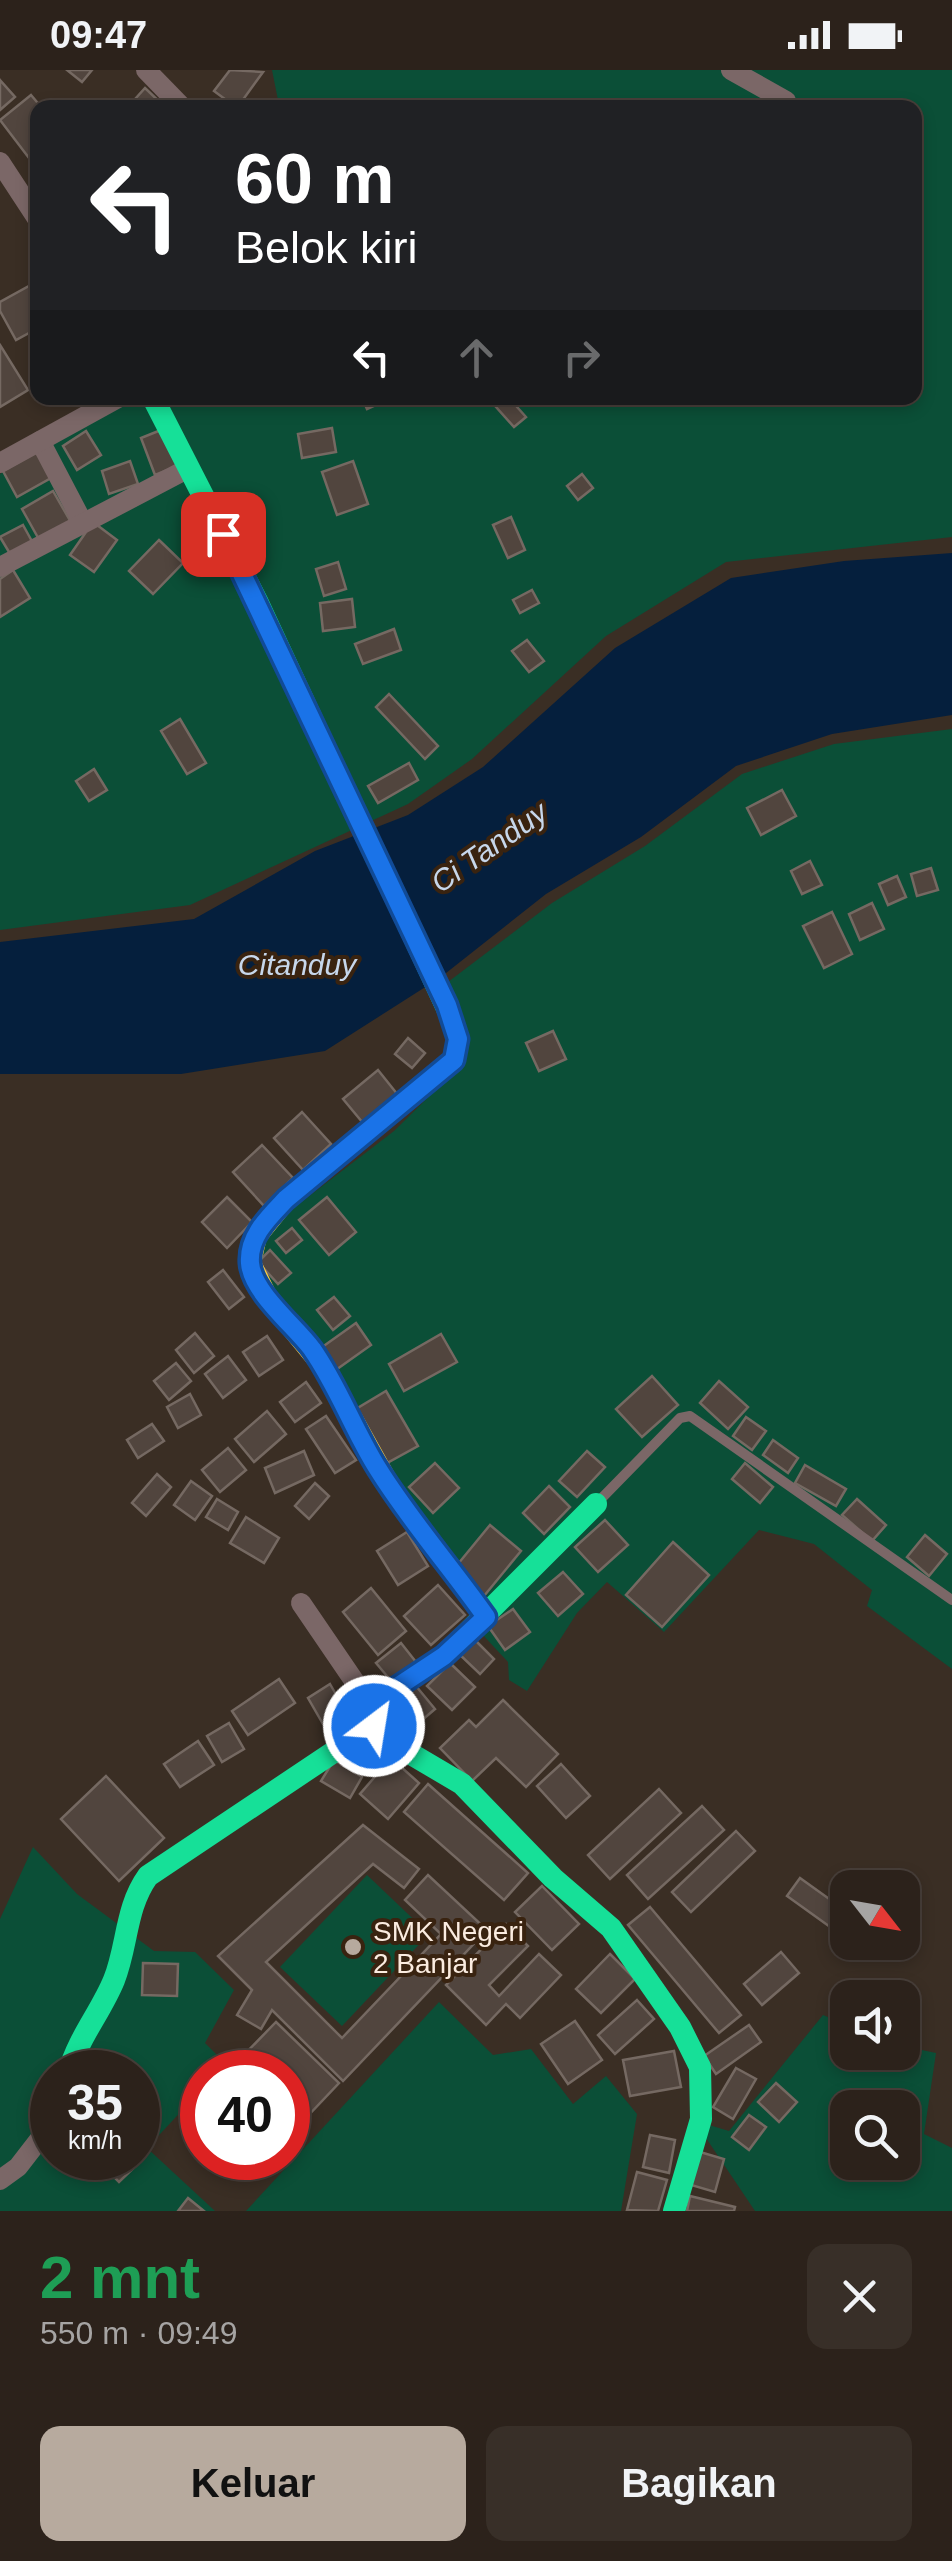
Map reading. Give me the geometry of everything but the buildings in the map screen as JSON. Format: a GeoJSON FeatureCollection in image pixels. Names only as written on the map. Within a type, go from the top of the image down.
{"type":"FeatureCollection","features":[{"type":"Feature","properties":{"kind":"street"},"geometry":{"type":"LineString","coordinates":[[146,70],[175,100]]}},
{"type":"Feature","properties":{"kind":"street"},"geometry":{"type":"LineString","coordinates":[[731,70],[784,100]]}},
{"type":"Feature","properties":{"kind":"street"},"geometry":{"type":"LineString","coordinates":[[0,162],[6,189],[30,212]]}},
{"type":"Feature","properties":{"kind":"street"},"geometry":{"type":"LineString","coordinates":[[0,463],[105,405]]}},
{"type":"Feature","properties":{"kind":"street"},"geometry":{"type":"LineString","coordinates":[[157,405],[257,601],[447,1005],[458,1039],[454,1060],[286,1199],[254,1237],[250,1264],[258,1285],[313,1350],[376,1467],[418,1530],[486,1617]]}},
{"type":"Feature","properties":{"kind":"street"},"geometry":{"type":"LineString","coordinates":[[40,441],[83,522]]}},
{"type":"Feature","properties":{"kind":"street"},"geometry":{"type":"LineString","coordinates":[[0,567],[189,468]]}},
{"type":"Feature","properties":{"kind":"street"},"geometry":{"type":"LineString","coordinates":[[74,2050],[116,1976],[135,1892],[148,1876],[374,1718],[382,1697],[444,1656],[596,1504]]}},
{"type":"Feature","properties":{"kind":"street"},"geometry":{"type":"LineString","coordinates":[[301,1603],[384,1738],[462,1784],[553,1878],[610,1928],[680,2027],[700,2067],[701,2120],[674,2211]]}},
{"type":"Feature","properties":{"kind":"street"},"geometry":{"type":"LineString","coordinates":[[0,2180],[30,2151]]}},
{"type":"Feature","properties":{"kind":"lane"},"geometry":{"type":"LineString","coordinates":[[596,1504],[680,1418],[690,1416],[952,1600]]}},
{"type":"Feature","properties":{"kind":"green space"},"geometry":{"type":"Polygon","coordinates":[[[272,70],[952,70],[952,537],[726,562],[606,636],[472,759],[408,804],[190,905],[0,930],[0,474],[113,405],[922,405],[922,100],[278,100],[272,70]]]}},
{"type":"Feature","properties":{"kind":"green space"},"geometry":{"type":"Polygon","coordinates":[[[952,729],[952,1669],[867,1606],[872,1590],[814,1544],[759,1530],[664,1632],[607,1582],[577,1613],[527,1691],[509,1680],[508,1662],[481,1633],[266,1285],[262,1242],[295,1207],[394,1131],[459,1067],[448,982],[552,903],[645,846],[742,774],[834,744],[952,729]]]}},
{"type":"Feature","properties":{"kind":"green space"},"geometry":{"type":"Polygon","coordinates":[[[33,1847],[77,1894],[154,1951],[195,1952],[234,1990],[205,2043],[212,2050],[180,2050],[180,2113],[160,2134],[160,2050],[30,2050],[30,2180],[160,2180],[160,2160],[215,2211],[0,2211],[0,1919],[33,1847]]]}},
{"type":"Feature","properties":{"kind":"green space"},"geometry":{"type":"Polygon","coordinates":[[[367,1875],[429,1934],[342,2026],[280,1967],[367,1875]]]}},
{"type":"Feature","properties":{"kind":"green space"},"geometry":{"type":"Polygon","coordinates":[[[439,2002],[493,2055],[531,2049],[573,2104],[606,2076],[637,2114],[621,2211],[246,2211],[275,2180],[310,2180],[310,2142],[439,2002]]]}},
{"type":"Feature","properties":{"kind":"green space"},"geometry":{"type":"Polygon","coordinates":[[[823,2015],[830,2018],[830,2070],[920,2070],[920,2050],[936,2053],[924,2134],[952,2148],[952,2211],[755,2211],[706,2138],[709,2125],[729,2131],[823,2015]]]}},
{"type":"Feature","properties":{"kind":"water","name":"Citanduy"},"geometry":{"type":"Polygon","coordinates":[[[952,553],[952,715],[832,734],[736,766],[641,837],[546,894],[441,977],[325,1051],[181,1074],[0,1074],[0,942],[194,919],[315,851],[408,815],[483,767],[615,648],[731,578],[844,561],[952,553]]]}},
{"type":"Feature","properties":{"kind":"traffic: fast"},"geometry":{"type":"LineString","coordinates":[[157,405],[257,601],[451,1017]]}},
{"type":"Feature","properties":{"kind":"traffic: fast"},"geometry":{"type":"LineString","coordinates":[[596,1504],[444,1656],[382,1697],[374,1710],[374,1725],[384,1738],[462,1784],[553,1878],[611,1928],[680,2027],[700,2067],[701,2119],[674,2211]]}},
{"type":"Feature","properties":{"kind":"traffic: fast"},"geometry":{"type":"LineString","coordinates":[[77,2050],[114,1980],[135,1901],[148,1876],[374,1725]]}},
{"type":"Feature","properties":{"kind":"traffic: slow"},"geometry":{"type":"LineString","coordinates":[[451,1017],[458,1039],[454,1060],[286,1199],[256,1236],[250,1263],[266,1296],[321,1363],[391,1489],[486,1617]]}},
{"type":"Feature","properties":{"kind":"place","name":"SMK Negeri 2 Banjar"},"geometry":{"type":"Point","coordinates":[353,1947]}},
{"type":"Feature","properties":{"kind":"route"},"geometry":{"type":"LineString","coordinates":[[223,534],[447,1005],[458,1039],[454,1060],[286,1199],[254,1237],[250,1264],[258,1285],[313,1350],[376,1467],[418,1530],[486,1617],[444,1656],[382,1697],[374,1710],[374,1726]]}},
{"type":"Feature","properties":{"kind":"water label","name":"Ci Tanduy"},"geometry":{"type":"Point","coordinates":[489,847]}}]}
